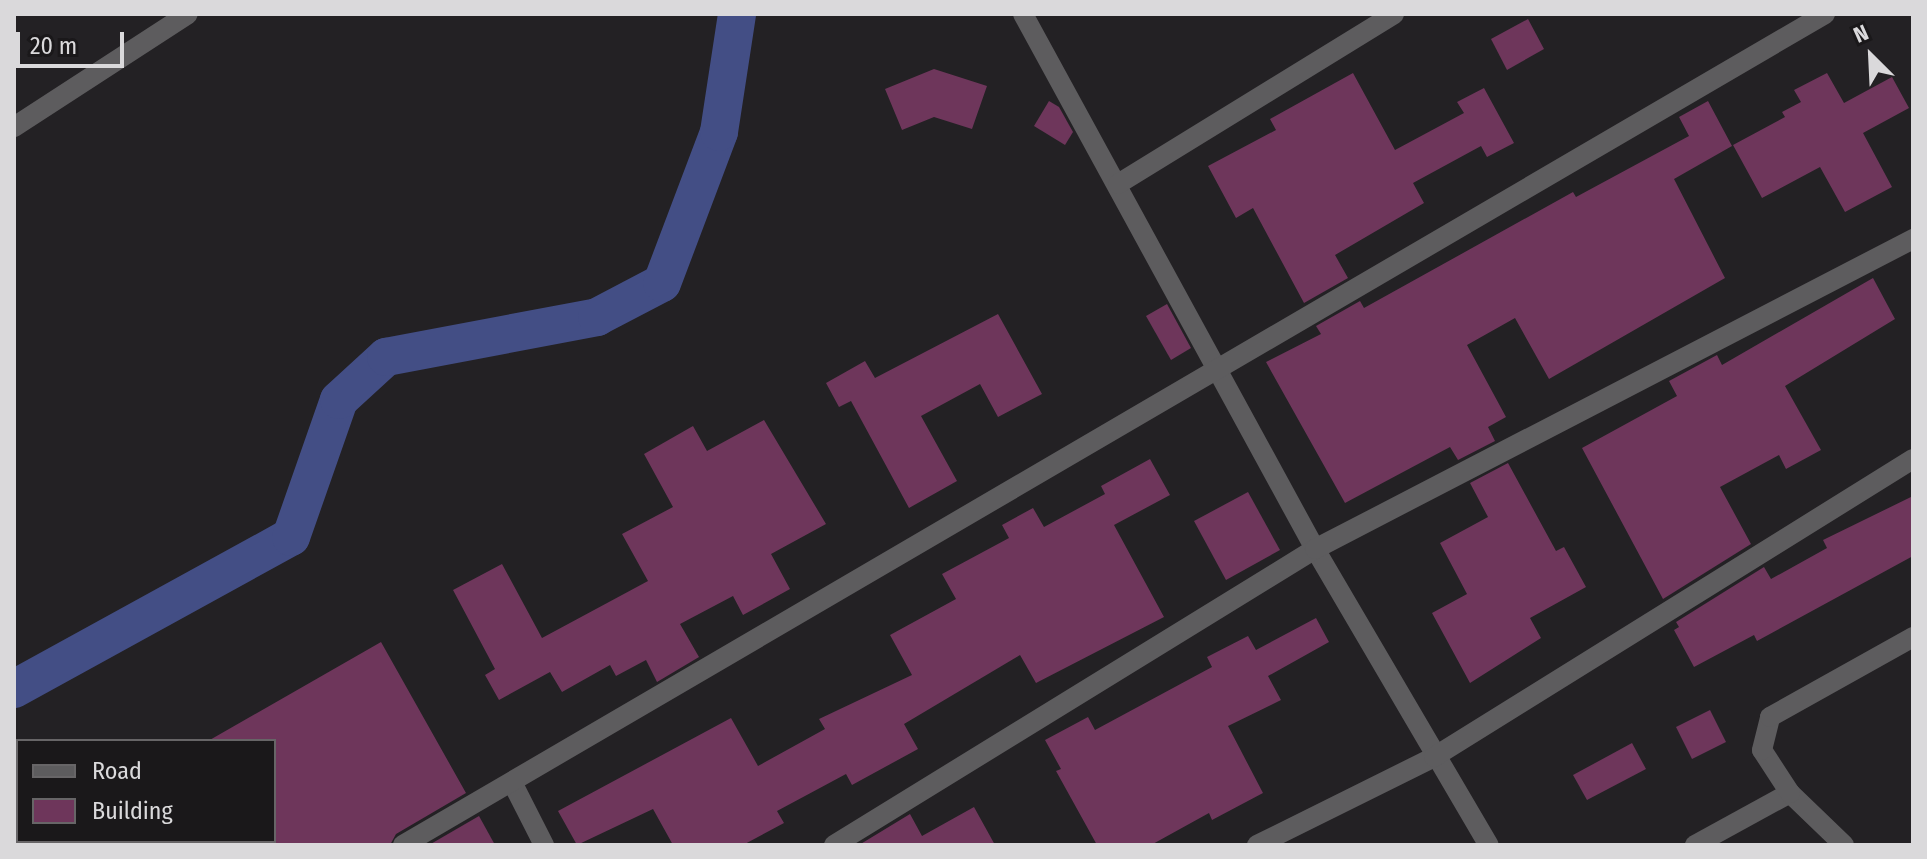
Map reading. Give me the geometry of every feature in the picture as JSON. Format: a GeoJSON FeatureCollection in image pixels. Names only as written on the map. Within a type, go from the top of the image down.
{"type":"FeatureCollection","features":[{"type":"Feature","properties":{"kind":"street"},"geometry":{"type":"LineString","coordinates":[[14,127],[188,14]]}},
{"type":"Feature","properties":{"kind":"street"},"geometry":{"type":"LineString","coordinates":[[1023,14],[1315,549],[1434,757],[1489,845]]}},
{"type":"Feature","properties":{"kind":"street"},"geometry":{"type":"LineString","coordinates":[[1118,184],[1394,14]]}},
{"type":"Feature","properties":{"kind":"street"},"geometry":{"type":"LineString","coordinates":[[403,845],[1825,14]]}},
{"type":"Feature","properties":{"kind":"street"},"geometry":{"type":"LineString","coordinates":[[834,845],[1315,549],[1913,239]]}},
{"type":"Feature","properties":{"kind":"street"},"geometry":{"type":"LineString","coordinates":[[1257,845],[1434,757],[1913,459]]}},
{"type":"Feature","properties":{"kind":"street"},"geometry":{"type":"LineString","coordinates":[[1844,845],[1790,793],[1762,750],[1770,717],[1913,637]]}},
{"type":"Feature","properties":{"kind":"street"},"geometry":{"type":"LineString","coordinates":[[512,782],[544,845]]}},
{"type":"Feature","properties":{"kind":"street"},"geometry":{"type":"LineString","coordinates":[[1695,845],[1790,793]]}},
{"type":"Feature","properties":{"kind":"building"},"geometry":{"type":"Polygon","coordinates":[[[1528,19],[1544,49],[1507,70],[1491,39],[1528,19]]]}},
{"type":"Feature","properties":{"kind":"building"},"geometry":{"type":"Polygon","coordinates":[[[934,69],[987,86],[972,129],[934,117],[902,130],[885,89],[934,69]]]}},
{"type":"Feature","properties":{"kind":"building"},"geometry":{"type":"Polygon","coordinates":[[[1353,73],[1395,150],[1464,113],[1457,102],[1484,88],[1514,143],[1487,157],[1481,146],[1413,183],[1424,203],[1335,255],[1348,278],[1304,303],[1253,208],[1236,218],[1208,166],[1276,130],[1270,119],[1353,73]]]}},
{"type":"Feature","properties":{"kind":"building"},"geometry":{"type":"Polygon","coordinates":[[[1827,73],[1844,103],[1892,77],[1909,108],[1863,133],[1892,187],[1845,212],[1820,167],[1762,198],[1733,145],[1785,117],[1782,112],[1801,102],[1794,90],[1827,73]]]}},
{"type":"Feature","properties":{"kind":"building"},"geometry":{"type":"Polygon","coordinates":[[[1049,101],[1059,107],[1073,132],[1065,145],[1034,126],[1049,101]]]}},
{"type":"Feature","properties":{"kind":"building"},"geometry":{"type":"Polygon","coordinates":[[[1708,101],[1732,146],[1674,179],[1725,278],[1549,379],[1515,318],[1467,345],[1506,417],[1488,427],[1495,441],[1458,460],[1450,447],[1345,503],[1266,362],[1321,334],[1316,326],[1360,301],[1364,308],[1573,192],[1576,197],[1689,136],[1679,117],[1708,101]]]}},
{"type":"Feature","properties":{"kind":"building"},"geometry":{"type":"Polygon","coordinates":[[[1873,278],[1895,319],[1785,386],[1821,450],[1786,469],[1779,455],[1720,487],[1751,544],[1663,599],[1582,448],[1677,396],[1669,381],[1717,355],[1722,365],[1873,278]]]}},
{"type":"Feature","properties":{"kind":"building"},"geometry":{"type":"Polygon","coordinates":[[[1167,304],[1191,348],[1171,360],[1146,316],[1167,304]]]}},
{"type":"Feature","properties":{"kind":"building"},"geometry":{"type":"Polygon","coordinates":[[[998,314],[1042,394],[998,417],[980,384],[921,416],[957,481],[909,508],[851,401],[839,407],[826,383],[865,361],[875,378],[998,314]]]}},
{"type":"Feature","properties":{"kind":"building"},"geometry":{"type":"Polygon","coordinates":[[[764,420],[826,524],[771,554],[790,589],[743,615],[733,596],[680,624],[699,657],[657,682],[646,660],[616,676],[610,665],[562,692],[550,672],[499,700],[485,675],[495,669],[453,590],[502,564],[542,638],[648,581],[622,534],[673,507],[644,454],[693,426],[707,451],[764,420]]]}},
{"type":"Feature","properties":{"kind":"building"},"geometry":{"type":"Polygon","coordinates":[[[1150,459],[1170,495],[1114,525],[1164,617],[1036,683],[1020,655],[904,724],[918,749],[852,785],[846,774],[777,811],[784,823],[743,845],[673,845],[653,809],[577,845],[558,811],[731,718],[758,766],[825,729],[819,719],[912,675],[890,635],[956,599],[942,574],[1009,538],[1002,525],[1033,508],[1044,527],[1105,494],[1101,486],[1150,459]]]}},
{"type":"Feature","properties":{"kind":"building"},"geometry":{"type":"Polygon","coordinates":[[[1508,463],[1556,551],[1564,547],[1586,587],[1530,618],[1541,638],[1470,683],[1432,613],[1467,594],[1440,543],[1488,517],[1470,483],[1508,463]]]}},
{"type":"Feature","properties":{"kind":"building"},"geometry":{"type":"Polygon","coordinates":[[[1248,492],[1280,550],[1226,580],[1194,521],[1248,492]]]}},
{"type":"Feature","properties":{"kind":"building"},"geometry":{"type":"Polygon","coordinates":[[[1913,496],[1913,556],[1757,641],[1754,635],[1694,667],[1674,630],[1679,627],[1676,622],[1764,567],[1771,579],[1827,548],[1823,540],[1913,496]]]}},
{"type":"Feature","properties":{"kind":"building"},"geometry":{"type":"Polygon","coordinates":[[[1316,618],[1329,642],[1268,676],[1281,700],[1228,726],[1263,793],[1212,820],[1209,813],[1151,845],[1097,845],[1056,771],[1061,769],[1045,740],[1088,717],[1095,730],[1212,667],[1207,657],[1248,636],[1256,650],[1316,618]]]}},
{"type":"Feature","properties":{"kind":"building"},"geometry":{"type":"Polygon","coordinates":[[[381,642],[466,793],[396,834],[390,845],[274,845],[276,739],[211,739],[381,642]]]}},
{"type":"Feature","properties":{"kind":"building"},"geometry":{"type":"Polygon","coordinates":[[[1710,710],[1726,742],[1692,759],[1676,727],[1710,710]]]}},
{"type":"Feature","properties":{"kind":"building"},"geometry":{"type":"Polygon","coordinates":[[[1632,743],[1646,769],[1587,800],[1573,775],[1632,743]]]}},
{"type":"Feature","properties":{"kind":"building"},"geometry":{"type":"Polygon","coordinates":[[[974,807],[995,845],[859,845],[910,814],[922,836],[974,807]]]}},
{"type":"Feature","properties":{"kind":"building"},"geometry":{"type":"Polygon","coordinates":[[[479,816],[495,845],[429,845],[479,816]]]}},
{"type":"Feature","properties":{"kind":"waterway"},"geometry":{"type":"LineString","coordinates":[[14,689],[291,537],[339,400],[386,357],[597,317],[662,283],[719,132],[737,14]]}}]}
